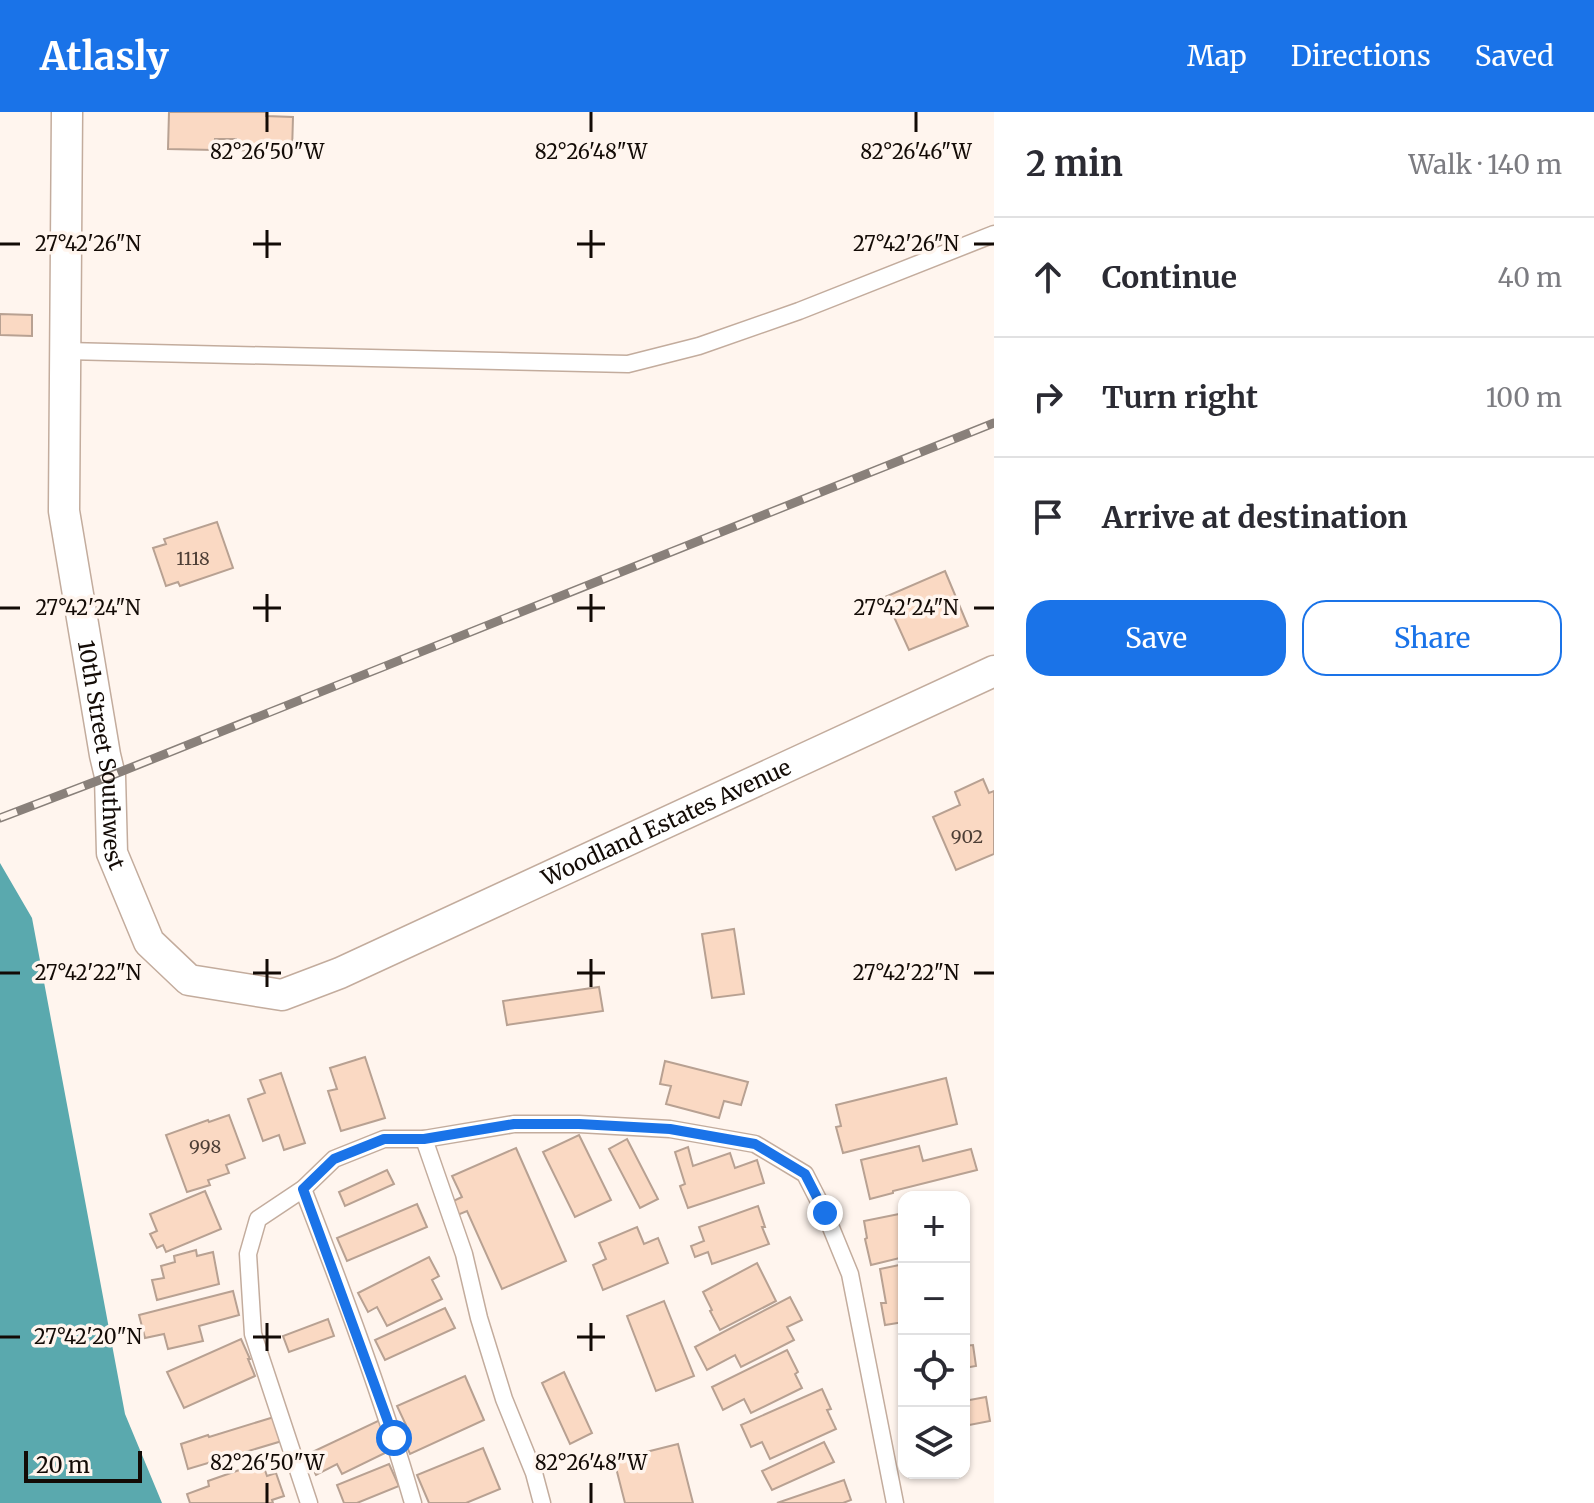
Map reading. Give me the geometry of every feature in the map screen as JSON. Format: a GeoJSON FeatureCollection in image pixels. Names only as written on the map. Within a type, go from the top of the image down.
{"type":"FeatureCollection","features":[{"type":"Feature","properties":{"kind":"street","name":"10th Street Southwest"},"geometry":{"type":"LineString","coordinates":[[67,112],[64,511],[110,776],[112,853],[149,942],[189,980],[282,995],[340,973]]}},
{"type":"Feature","properties":{"kind":"street","name":"Woodland Estates Avenue"},"geometry":{"type":"LineString","coordinates":[[340,973],[994,671]]}},
{"type":"Feature","properties":{"kind":"lane"},"geometry":{"type":"LineString","coordinates":[[66,351],[628,364],[699,346],[799,311],[994,234]]}},
{"type":"Feature","properties":{"kind":"lane"},"geometry":{"type":"LineString","coordinates":[[309,1503],[253,1334],[248,1254],[258,1219],[303,1189],[334,1159],[384,1139],[424,1139],[514,1124],[579,1124],[670,1129],[755,1144],[805,1174],[850,1274],[895,1503]]}},
{"type":"Feature","properties":{"kind":"lane"},"geometry":{"type":"LineString","coordinates":[[424,1139],[464,1254],[479,1318],[504,1399],[534,1473],[542,1503]]}},
{"type":"Feature","properties":{"kind":"lane"},"geometry":{"type":"LineString","coordinates":[[303,1189],[394,1438],[413,1503]]}},
{"type":"Feature","properties":{"kind":"water"},"geometry":{"type":"Polygon","coordinates":[[[0,863],[32,918],[125,1414],[162,1503],[0,1503],[0,863]]]}},
{"type":"Feature","properties":{"kind":"building"},"geometry":{"type":"Polygon","coordinates":[[[169,112],[266,112],[266,116],[293,117],[292,152],[236,150],[236,139],[215,139],[214,150],[168,149],[169,112]]]}},
{"type":"Feature","properties":{"kind":"building"},"geometry":{"type":"Polygon","coordinates":[[[0,314],[32,315],[32,336],[0,335],[0,314]]]}},
{"type":"Feature","properties":{"kind":"building"},"geometry":{"type":"Polygon","coordinates":[[[217,522],[233,568],[180,586],[178,582],[166,586],[153,548],[166,544],[164,539],[217,522]]]}},
{"type":"Feature","properties":{"kind":"building"},"geometry":{"type":"Polygon","coordinates":[[[945,571],[968,626],[909,650],[885,597],[945,571]]]}},
{"type":"Feature","properties":{"kind":"building"},"geometry":{"type":"Polygon","coordinates":[[[983,779],[989,793],[994,791],[994,854],[956,870],[933,817],[960,805],[955,792],[983,779]]]}},
{"type":"Feature","properties":{"kind":"building"},"geometry":{"type":"Polygon","coordinates":[[[734,929],[744,994],[712,998],[702,934],[734,929]]]}},
{"type":"Feature","properties":{"kind":"building"},"geometry":{"type":"Polygon","coordinates":[[[599,987],[603,1011],[507,1025],[503,1001],[599,987]]]}},
{"type":"Feature","properties":{"kind":"building"},"geometry":{"type":"Polygon","coordinates":[[[365,1057],[385,1118],[341,1131],[328,1091],[337,1089],[330,1068],[365,1057]]]}},
{"type":"Feature","properties":{"kind":"building"},"geometry":{"type":"Polygon","coordinates":[[[665,1061],[748,1082],[741,1105],[724,1101],[719,1118],[666,1104],[671,1086],[660,1084],[665,1061]]]}},
{"type":"Feature","properties":{"kind":"building"},"geometry":{"type":"Polygon","coordinates":[[[281,1073],[305,1143],[284,1150],[279,1135],[263,1141],[248,1099],[265,1093],[260,1080],[281,1073]]]}},
{"type":"Feature","properties":{"kind":"building"},"geometry":{"type":"Polygon","coordinates":[[[946,1078],[957,1124],[843,1153],[836,1127],[841,1126],[836,1105],[946,1078]]]}},
{"type":"Feature","properties":{"kind":"building"},"geometry":{"type":"Polygon","coordinates":[[[229,1115],[245,1158],[226,1165],[229,1173],[208,1180],[210,1185],[187,1192],[166,1135],[229,1115]]]}},
{"type":"Feature","properties":{"kind":"building"},"geometry":{"type":"Polygon","coordinates":[[[579,1135],[611,1200],[575,1217],[543,1152],[579,1135]]]}},
{"type":"Feature","properties":{"kind":"building"},"geometry":{"type":"Polygon","coordinates":[[[627,1139],[658,1199],[640,1208],[609,1149],[627,1139]]]}},
{"type":"Feature","properties":{"kind":"building"},"geometry":{"type":"Polygon","coordinates":[[[919,1146],[923,1161],[971,1149],[977,1170],[870,1199],[861,1160],[919,1146]]]}},
{"type":"Feature","properties":{"kind":"building"},"geometry":{"type":"Polygon","coordinates":[[[688,1147],[693,1166],[730,1153],[735,1168],[757,1160],[764,1183],[688,1208],[680,1186],[685,1184],[675,1152],[688,1147]]]}},
{"type":"Feature","properties":{"kind":"building"},"geometry":{"type":"Polygon","coordinates":[[[516,1148],[566,1261],[502,1289],[467,1211],[455,1216],[449,1203],[462,1197],[452,1176],[516,1148]]]}},
{"type":"Feature","properties":{"kind":"building"},"geometry":{"type":"Polygon","coordinates":[[[387,1170],[394,1184],[345,1206],[339,1192],[387,1170]]]}},
{"type":"Feature","properties":{"kind":"building"},"geometry":{"type":"Polygon","coordinates":[[[205,1191],[221,1229],[166,1252],[163,1245],[157,1248],[150,1234],[157,1231],[150,1214],[205,1191]]]}},
{"type":"Feature","properties":{"kind":"building"},"geometry":{"type":"Polygon","coordinates":[[[417,1204],[427,1227],[347,1261],[337,1238],[417,1204]]]}},
{"type":"Feature","properties":{"kind":"building"},"geometry":{"type":"Polygon","coordinates":[[[758,1206],[769,1244],[712,1264],[708,1252],[695,1257],[691,1246],[704,1241],[699,1227],[758,1206]]]}},
{"type":"Feature","properties":{"kind":"building"},"geometry":{"type":"Polygon","coordinates":[[[898,1214],[898,1258],[871,1265],[864,1221],[898,1214]]]}},
{"type":"Feature","properties":{"kind":"building"},"geometry":{"type":"Polygon","coordinates":[[[637,1227],[644,1244],[658,1238],[668,1263],[603,1290],[593,1265],[606,1259],[599,1243],[637,1227]]]}},
{"type":"Feature","properties":{"kind":"building"},"geometry":{"type":"Polygon","coordinates":[[[196,1250],[197,1256],[213,1252],[219,1284],[157,1300],[152,1280],[164,1278],[161,1266],[175,1262],[174,1256],[196,1250]]]}},
{"type":"Feature","properties":{"kind":"building"},"geometry":{"type":"Polygon","coordinates":[[[429,1257],[439,1276],[432,1280],[442,1299],[387,1326],[377,1307],[368,1312],[358,1293],[429,1257]]]}},
{"type":"Feature","properties":{"kind":"building"},"geometry":{"type":"Polygon","coordinates":[[[757,1263],[776,1301],[720,1330],[703,1292],[757,1263]]]}},
{"type":"Feature","properties":{"kind":"building"},"geometry":{"type":"Polygon","coordinates":[[[898,1265],[898,1323],[885,1325],[881,1303],[886,1303],[880,1269],[898,1265]]]}},
{"type":"Feature","properties":{"kind":"building"},"geometry":{"type":"Polygon","coordinates":[[[233,1291],[239,1315],[199,1326],[203,1341],[168,1349],[164,1334],[145,1338],[139,1315],[233,1291]]]}},
{"type":"Feature","properties":{"kind":"building"},"geometry":{"type":"Polygon","coordinates":[[[790,1297],[802,1320],[787,1327],[794,1340],[741,1367],[735,1355],[707,1370],[695,1347],[790,1297]]]}},
{"type":"Feature","properties":{"kind":"building"},"geometry":{"type":"Polygon","coordinates":[[[664,1301],[694,1376],[656,1391],[627,1316],[664,1301]]]}},
{"type":"Feature","properties":{"kind":"building"},"geometry":{"type":"Polygon","coordinates":[[[445,1308],[455,1328],[385,1360],[375,1340],[445,1308]]]}},
{"type":"Feature","properties":{"kind":"building"},"geometry":{"type":"Polygon","coordinates":[[[328,1319],[334,1336],[289,1352],[283,1336],[328,1319]]]}},
{"type":"Feature","properties":{"kind":"building"},"geometry":{"type":"Polygon","coordinates":[[[241,1339],[255,1376],[184,1408],[167,1372],[241,1339]]]}},
{"type":"Feature","properties":{"kind":"building"},"geometry":{"type":"Polygon","coordinates":[[[970,1345],[973,1345],[976,1366],[970,1367],[970,1345]]]}},
{"type":"Feature","properties":{"kind":"building"},"geometry":{"type":"Polygon","coordinates":[[[787,1350],[802,1388],[751,1413],[744,1399],[723,1410],[712,1387],[787,1350]]]}},
{"type":"Feature","properties":{"kind":"building"},"geometry":{"type":"Polygon","coordinates":[[[564,1372],[592,1433],[570,1444],[542,1383],[564,1372]]]}},
{"type":"Feature","properties":{"kind":"building"},"geometry":{"type":"Polygon","coordinates":[[[465,1376],[484,1420],[410,1454],[399,1429],[406,1425],[397,1406],[465,1376]]]}},
{"type":"Feature","properties":{"kind":"building"},"geometry":{"type":"Polygon","coordinates":[[[822,1389],[836,1429],[770,1459],[762,1442],[751,1447],[741,1425],[822,1389]]]}},
{"type":"Feature","properties":{"kind":"building"},"geometry":{"type":"Polygon","coordinates":[[[986,1397],[990,1421],[970,1425],[970,1400],[986,1397]]]}},
{"type":"Feature","properties":{"kind":"building"},"geometry":{"type":"Polygon","coordinates":[[[274,1417],[282,1441],[188,1469],[181,1444],[274,1417]]]}},
{"type":"Feature","properties":{"kind":"building"},"geometry":{"type":"Polygon","coordinates":[[[380,1420],[390,1440],[383,1443],[387,1452],[342,1474],[337,1464],[316,1475],[306,1455],[380,1420]]]}},
{"type":"Feature","properties":{"kind":"building"},"geometry":{"type":"Polygon","coordinates":[[[824,1442],[834,1462],[772,1490],[762,1471],[824,1442]]]}},
{"type":"Feature","properties":{"kind":"building"},"geometry":{"type":"Polygon","coordinates":[[[678,1444],[693,1503],[625,1503],[614,1460],[678,1444]]]}},
{"type":"Feature","properties":{"kind":"building"},"geometry":{"type":"Polygon","coordinates":[[[483,1448],[500,1489],[466,1503],[429,1503],[417,1475],[483,1448]]]}},
{"type":"Feature","properties":{"kind":"building"},"geometry":{"type":"Polygon","coordinates":[[[262,1462],[267,1476],[276,1473],[284,1496],[272,1500],[273,1503],[190,1503],[187,1494],[209,1486],[208,1481],[262,1462]]]}},
{"type":"Feature","properties":{"kind":"building"},"geometry":{"type":"Polygon","coordinates":[[[389,1464],[399,1486],[357,1503],[344,1503],[337,1485],[389,1464]]]}},
{"type":"Feature","properties":{"kind":"building"},"geometry":{"type":"Polygon","coordinates":[[[844,1480],[851,1500],[843,1503],[777,1503],[844,1480]]]}},
{"type":"Feature","properties":{"kind":"railway"},"geometry":{"type":"LineString","coordinates":[[0,818],[994,423]]}},
{"type":"Feature","properties":{"kind":"route"},"geometry":{"type":"LineString","coordinates":[[394,1438],[303,1189],[334,1159],[384,1139],[424,1139],[514,1124],[670,1129],[755,1144],[805,1174],[825,1213]]}}]}
